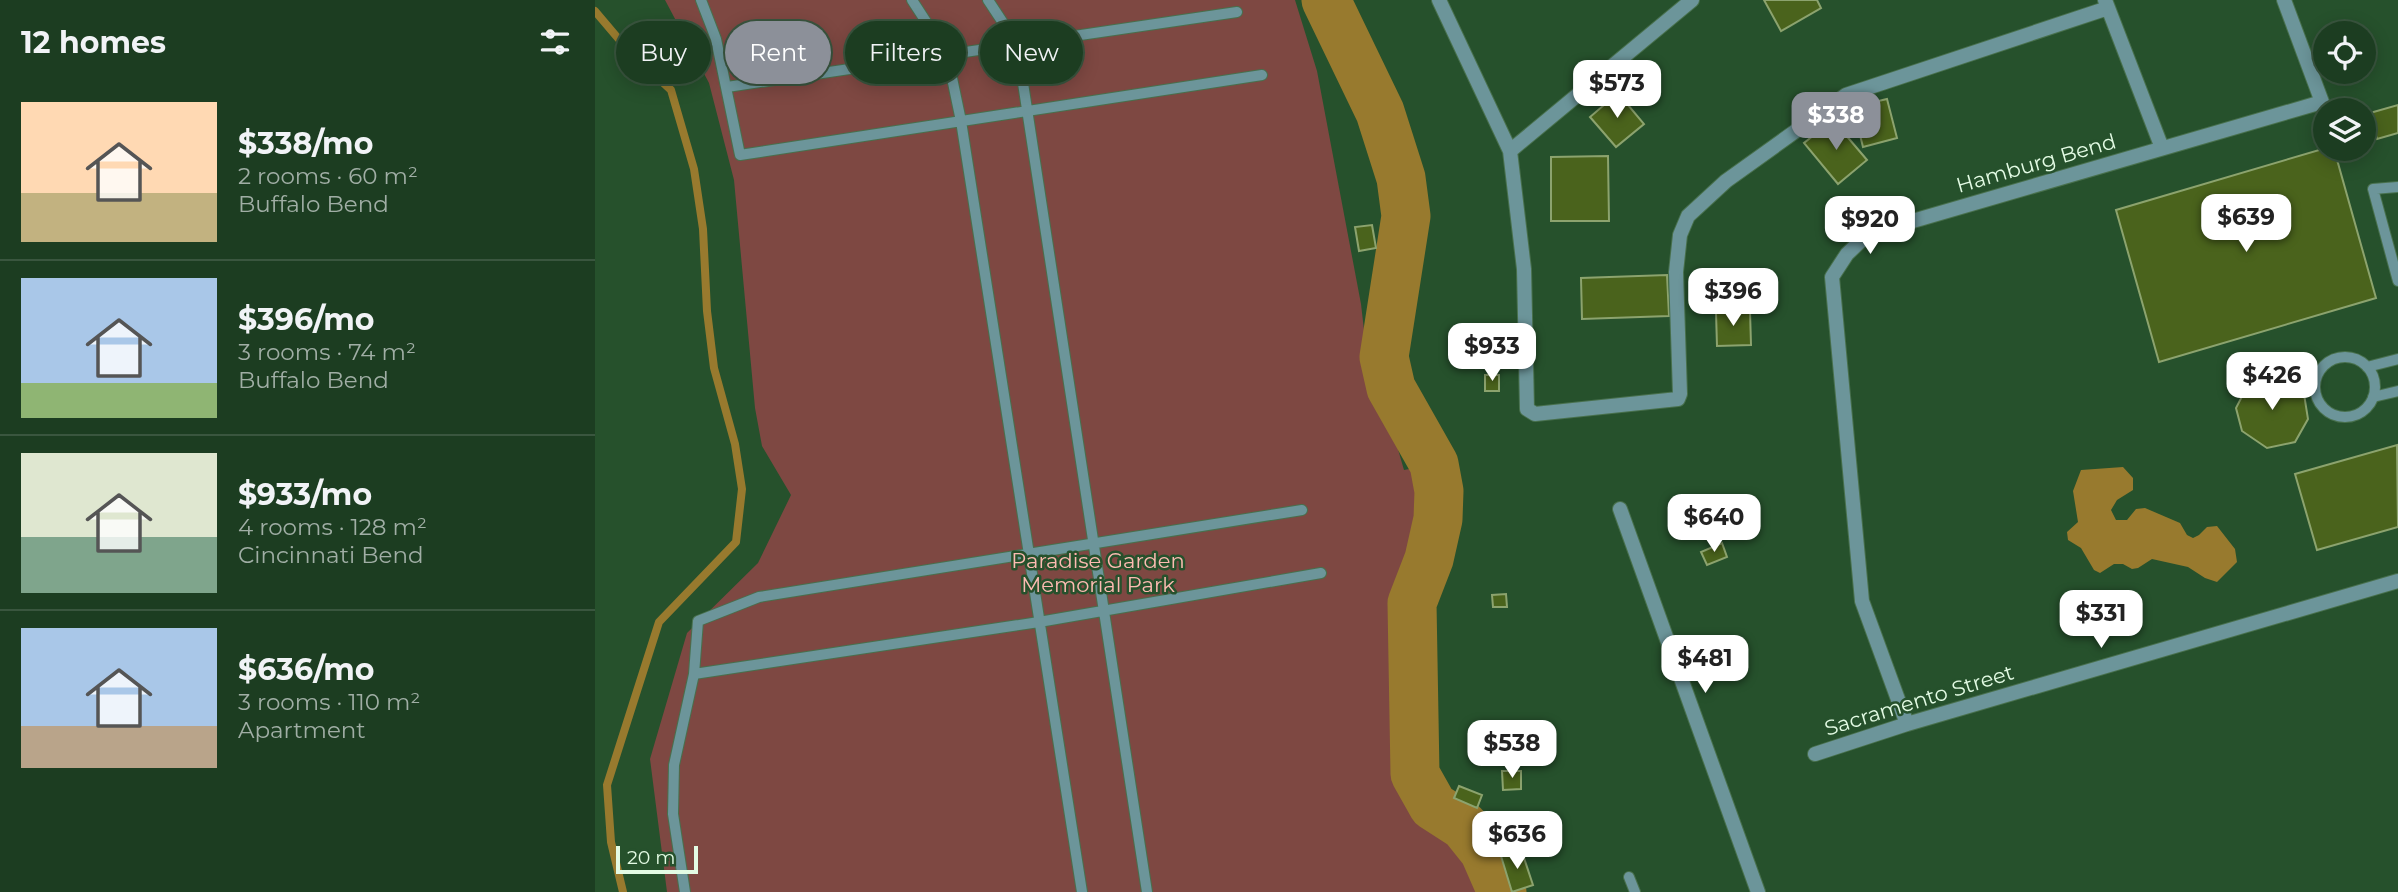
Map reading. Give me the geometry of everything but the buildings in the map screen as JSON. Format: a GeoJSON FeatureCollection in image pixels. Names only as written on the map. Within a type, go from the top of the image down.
{"type":"FeatureCollection","features":[{"type":"Feature","properties":{"kind":"street"},"geometry":{"type":"LineString","coordinates":[[1510,150],[1692,0]]}},
{"type":"Feature","properties":{"kind":"street","name":"Hamburg Bend"},"geometry":{"type":"LineString","coordinates":[[1907,724],[1861,601],[1832,277],[1847,254],[1868,234],[2322,102],[2284,0]]}},
{"type":"Feature","properties":{"kind":"street"},"geometry":{"type":"LineString","coordinates":[[1447,3],[1510,150],[1524,269],[1527,409],[1535,414],[1678,400],[1676,272],[1680,235],[1688,216],[1725,181],[1846,95],[2106,4],[2162,148]]}},
{"type":"Feature","properties":{"kind":"street"},"geometry":{"type":"LineString","coordinates":[[1620,509],[1758,892]]}},
{"type":"Feature","properties":{"kind":"street","name":"Sacramento Street"},"geometry":{"type":"LineString","coordinates":[[1815,754],[1907,724],[2398,582]]}},
{"type":"Feature","properties":{"kind":"lane"},"geometry":{"type":"LineString","coordinates":[[701,0],[716,39],[740,155],[1262,75]]}},
{"type":"Feature","properties":{"kind":"lane"},"geometry":{"type":"LineString","coordinates":[[912,0],[926,21]]}},
{"type":"Feature","properties":{"kind":"lane"},"geometry":{"type":"LineString","coordinates":[[988,0],[1002,21]]}},
{"type":"Feature","properties":{"kind":"lane"},"geometry":{"type":"LineString","coordinates":[[1083,34],[1237,12]]}},
{"type":"Feature","properties":{"kind":"lane"},"geometry":{"type":"LineString","coordinates":[[727,87],[845,69]]}},
{"type":"Feature","properties":{"kind":"lane"},"geometry":{"type":"LineString","coordinates":[[953,84],[1082,892]]}},
{"type":"Feature","properties":{"kind":"lane"},"geometry":{"type":"LineString","coordinates":[[1023,84],[1147,892]]}},
{"type":"Feature","properties":{"kind":"lane"},"geometry":{"type":"LineString","coordinates":[[2398,187],[2373,189],[2398,281]]}},
{"type":"Feature","properties":{"kind":"lane"},"geometry":{"type":"LineString","coordinates":[[2349,358],[2367,367],[2374,381],[2373,397],[2360,413],[2340,417],[2322,407],[2317,398],[2316,378],[2329,362],[2349,358]]}},
{"type":"Feature","properties":{"kind":"lane"},"geometry":{"type":"LineString","coordinates":[[2367,367],[2398,359]]}},
{"type":"Feature","properties":{"kind":"lane"},"geometry":{"type":"LineString","coordinates":[[2373,397],[2398,391]]}},
{"type":"Feature","properties":{"kind":"lane"},"geometry":{"type":"LineString","coordinates":[[685,892],[673,814],[674,765],[694,674],[698,621],[759,597],[1302,510]]}},
{"type":"Feature","properties":{"kind":"lane"},"geometry":{"type":"LineString","coordinates":[[694,674],[1039,622],[1321,573]]}},
{"type":"Feature","properties":{"kind":"lane"},"geometry":{"type":"LineString","coordinates":[[1629,877],[1635,892]]}},
{"type":"Feature","properties":{"kind":"green space","name":"Paradise Garden Memorial Park"},"geometry":{"type":"Polygon","coordinates":[[[665,0],[1295,0],[1317,71],[1361,304],[1371,391],[1395,439],[1404,470],[1434,464],[1439,491],[1438,519],[1429,559],[1412,603],[1415,774],[1433,806],[1464,826],[1484,851],[1501,892],[667,892],[650,759],[687,633],[758,563],[791,495],[762,446],[755,408],[734,180],[709,84],[711,21],[676,21],[665,0]]]}},
{"type":"Feature","properties":{"kind":"shaded area"},"geometry":{"type":"Polygon","coordinates":[[[2123,467],[2133,478],[2133,490],[2117,500],[2111,510],[2116,520],[2127,520],[2136,509],[2145,508],[2180,523],[2187,535],[2193,538],[2207,527],[2217,526],[2235,549],[2237,562],[2217,582],[2188,567],[2152,559],[2132,569],[2123,564],[2114,564],[2100,573],[2094,570],[2081,548],[2068,540],[2067,532],[2078,522],[2073,491],[2081,470],[2123,467]]]}},
{"type":"Feature","properties":{"kind":"waterway"},"geometry":{"type":"LineString","coordinates":[[1326,0],[1380,112],[1401,178],[1406,216],[1384,357],[1391,388],[1434,464],[1439,491],[1438,519],[1429,559],[1412,603],[1415,774],[1433,806],[1464,826],[1484,851],[1502,892]]}},
{"type":"Feature","properties":{"kind":"waterway"},"geometry":{"type":"LineString","coordinates":[[595,11],[628,50],[671,90],[694,169],[703,229],[707,311],[714,368],[735,444],[742,489],[736,542],[659,622],[607,785],[611,842],[623,892]]}}]}
